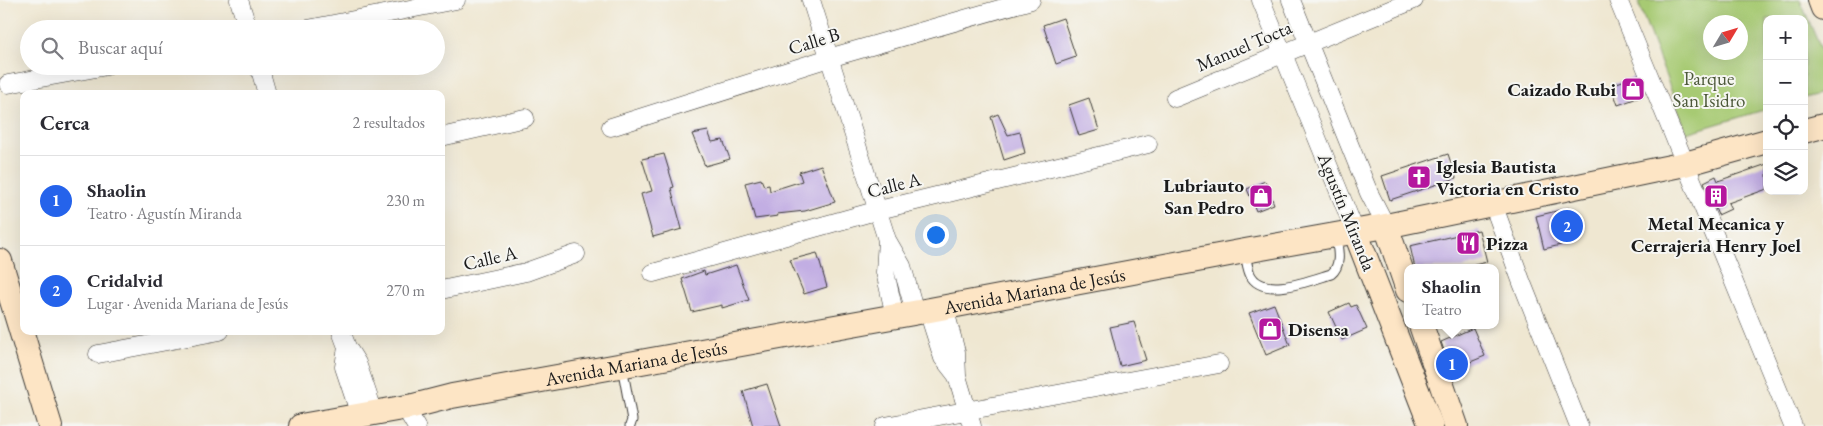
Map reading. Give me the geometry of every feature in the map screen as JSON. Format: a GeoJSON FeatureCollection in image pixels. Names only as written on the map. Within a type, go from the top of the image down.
{"type":"FeatureCollection","features":[{"type":"Feature","properties":{"kind":"street"},"geometry":{"type":"LineString","coordinates":[[239,0],[245,20]]}},
{"type":"Feature","properties":{"kind":"street"},"geometry":{"type":"LineString","coordinates":[[354,20],[456,0]]}},
{"type":"Feature","properties":{"kind":"street"},"geometry":{"type":"LineString","coordinates":[[811,0],[887,240],[902,266],[921,311],[950,355],[970,418]]}},
{"type":"Feature","properties":{"kind":"street","name":"Calle B"},"geometry":{"type":"LineString","coordinates":[[611,127],[829,58],[1031,0]]}},
{"type":"Feature","properties":{"kind":"street","name":"Agustín Miranda"},"geometry":{"type":"LineString","coordinates":[[1261,0],[1283,52],[1345,233],[1425,424]]}},
{"type":"Feature","properties":{"kind":"street","name":"Agustín Miranda"},"geometry":{"type":"LineString","coordinates":[[1291,0],[1369,193],[1386,226],[1404,278]]}},
{"type":"Feature","properties":{"kind":"street","name":"Manuel Tocta"},"geometry":{"type":"LineString","coordinates":[[1175,98],[1283,52],[1414,0]]}},
{"type":"Feature","properties":{"kind":"street"},"geometry":{"type":"LineString","coordinates":[[1618,0],[1793,426]]}},
{"type":"Feature","properties":{"kind":"street"},"geometry":{"type":"LineString","coordinates":[[1820,0],[1823,8]]}},
{"type":"Feature","properties":{"kind":"street"},"geometry":{"type":"LineString","coordinates":[[8,84],[58,75]]}},
{"type":"Feature","properties":{"kind":"street"},"geometry":{"type":"LineString","coordinates":[[262,75],[266,90]]}},
{"type":"Feature","properties":{"kind":"street"},"geometry":{"type":"LineString","coordinates":[[445,136],[525,118]]}},
{"type":"Feature","properties":{"kind":"street"},"geometry":{"type":"LineString","coordinates":[[1808,130],[1823,126]]}},
{"type":"Feature","properties":{"kind":"street","name":"Avenida Mariana de Jesús"},"geometry":{"type":"LineString","coordinates":[[301,426],[367,414],[411,417],[452,396],[1245,250],[1386,226],[1685,164],[1763,142]]}},
{"type":"Feature","properties":{"kind":"street","name":"Calle A"},"geometry":{"type":"LineString","coordinates":[[652,273],[879,210],[1148,144]]}},
{"type":"Feature","properties":{"kind":"street"},"geometry":{"type":"LineString","coordinates":[[1493,204],[1579,426]]}},
{"type":"Feature","properties":{"kind":"street","name":"Calle A"},"geometry":{"type":"LineString","coordinates":[[445,289],[526,272],[576,254]]}},
{"type":"Feature","properties":{"kind":"street"},"geometry":{"type":"LineString","coordinates":[[0,261],[20,327]]}},
{"type":"Feature","properties":{"kind":"street"},"geometry":{"type":"LineString","coordinates":[[1422,329],[1454,420],[1425,424]]}},
{"type":"Feature","properties":{"kind":"street"},"geometry":{"type":"LineString","coordinates":[[22,335],[50,426]]}},
{"type":"Feature","properties":{"kind":"street"},"geometry":{"type":"LineString","coordinates":[[98,354],[199,335]]}},
{"type":"Feature","properties":{"kind":"street"},"geometry":{"type":"LineString","coordinates":[[344,339],[357,363],[367,414]]}},
{"type":"Feature","properties":{"kind":"street"},"geometry":{"type":"LineString","coordinates":[[885,426],[970,418],[1220,364]]}},
{"type":"Feature","properties":{"kind":"lane"},"geometry":{"type":"LineString","coordinates":[[1245,250],[1250,275],[1260,285],[1278,288],[1331,274],[1335,271],[1345,233]]}},
{"type":"Feature","properties":{"kind":"lane"},"geometry":{"type":"LineString","coordinates":[[622,366],[632,420],[630,426]]}},
{"type":"Feature","properties":{"kind":"green space","name":"Parque San Isidro"},"geometry":{"type":"Polygon","coordinates":[[[1644,0],[1800,0],[1806,15],[1763,15],[1763,110],[1687,133],[1638,2],[1644,0]]]}},
{"type":"Feature","properties":{"kind":"green space","name":"Parque San Isidro"},"geometry":{"type":"Polygon","coordinates":[[[1808,19],[1823,54],[1823,93],[1808,97],[1808,19]]]}},
{"type":"Feature","properties":{"kind":"building"},"geometry":{"type":"Polygon","coordinates":[[[1063,18],[1076,57],[1056,64],[1043,25],[1063,18]]]}},
{"type":"Feature","properties":{"kind":"building"},"geometry":{"type":"Polygon","coordinates":[[[1637,76],[1643,96],[1618,105],[1611,85],[1637,76]]]}},
{"type":"Feature","properties":{"kind":"building"},"geometry":{"type":"Polygon","coordinates":[[[1089,98],[1099,130],[1079,136],[1069,105],[1089,98]]]}},
{"type":"Feature","properties":{"kind":"building"},"geometry":{"type":"Polygon","coordinates":[[[998,114],[1008,135],[1020,132],[1025,153],[1004,160],[991,117],[998,114]]]}},
{"type":"Feature","properties":{"kind":"building"},"geometry":{"type":"Polygon","coordinates":[[[708,131],[712,142],[723,140],[730,159],[705,166],[692,134],[708,131]]]}},
{"type":"Feature","properties":{"kind":"building"},"geometry":{"type":"Polygon","coordinates":[[[664,154],[674,187],[671,188],[682,229],[653,237],[641,194],[652,191],[642,159],[664,154]]]}},
{"type":"Feature","properties":{"kind":"building","name":"Iglesia Bautista Victoria en Cristo"},"geometry":{"type":"Polygon","coordinates":[[[1448,154],[1456,178],[1390,200],[1382,176],[1448,154]]]}},
{"type":"Feature","properties":{"kind":"building"},"geometry":{"type":"Polygon","coordinates":[[[821,165],[835,202],[805,211],[755,219],[745,183],[761,179],[764,186],[769,185],[770,191],[802,181],[799,172],[821,165]]]}},
{"type":"Feature","properties":{"kind":"building"},"geometry":{"type":"Polygon","coordinates":[[[1763,165],[1763,190],[1728,203],[1731,209],[1718,215],[1704,182],[1716,176],[1718,181],[1763,165]]]}},
{"type":"Feature","properties":{"kind":"building","name":"Lubriauto San Pedro"},"geometry":{"type":"Polygon","coordinates":[[[1265,181],[1274,204],[1256,211],[1247,189],[1265,181]]]}},
{"type":"Feature","properties":{"kind":"building"},"geometry":{"type":"Polygon","coordinates":[[[1569,208],[1577,241],[1544,249],[1536,216],[1569,208]]]}},
{"type":"Feature","properties":{"kind":"building"},"geometry":{"type":"Polygon","coordinates":[[[1479,230],[1487,262],[1479,264],[1414,264],[1410,246],[1479,230]]]}},
{"type":"Feature","properties":{"kind":"building"},"geometry":{"type":"Polygon","coordinates":[[[817,253],[827,287],[804,294],[790,260],[817,253]]]}},
{"type":"Feature","properties":{"kind":"building"},"geometry":{"type":"Polygon","coordinates":[[[736,265],[749,300],[722,308],[722,305],[692,312],[682,279],[704,271],[705,275],[736,265]]]}},
{"type":"Feature","properties":{"kind":"building"},"geometry":{"type":"Polygon","coordinates":[[[1349,303],[1351,307],[1356,305],[1367,329],[1342,340],[1329,312],[1349,303]]]}},
{"type":"Feature","properties":{"kind":"building","name":"Disensa"},"geometry":{"type":"Polygon","coordinates":[[[1274,304],[1290,345],[1266,355],[1249,313],[1274,304]]]}},
{"type":"Feature","properties":{"kind":"building"},"geometry":{"type":"Polygon","coordinates":[[[1134,322],[1146,360],[1120,366],[1110,327],[1134,322]]]}},
{"type":"Feature","properties":{"kind":"building"},"geometry":{"type":"Polygon","coordinates":[[[1473,329],[1485,356],[1451,370],[1441,342],[1473,329]]]}},
{"type":"Feature","properties":{"kind":"building"},"geometry":{"type":"Polygon","coordinates":[[[767,384],[781,426],[753,426],[743,391],[767,384]]]}},
{"type":"Feature","properties":{"kind":"place","name":"Caizado Rubi"},"geometry":{"type":"Point","coordinates":[1633,89]}},
{"type":"Feature","properties":{"kind":"place","name":"Iglesia Bautista Victoria en Cristo"},"geometry":{"type":"Point","coordinates":[1419,177]}},
{"type":"Feature","properties":{"kind":"place","name":"Lubriauto San Pedro"},"geometry":{"type":"Point","coordinates":[1261,196]}},
{"type":"Feature","properties":{"kind":"place","name":"Metal Mecanica y Cerrajeria Henry Joel"},"geometry":{"type":"Point","coordinates":[1716,196]}},
{"type":"Feature","properties":{"kind":"place","name":"Cridalvid"},"geometry":{"type":"Point","coordinates":[1567,226]}},
{"type":"Feature","properties":{"kind":"place","name":"Pizza"},"geometry":{"type":"Point","coordinates":[1468,243]}},
{"type":"Feature","properties":{"kind":"place","name":"Disensa"},"geometry":{"type":"Point","coordinates":[1270,329]}},
{"type":"Feature","properties":{"kind":"place","name":"Shaolin"},"geometry":{"type":"Point","coordinates":[1452,364]}}]}
